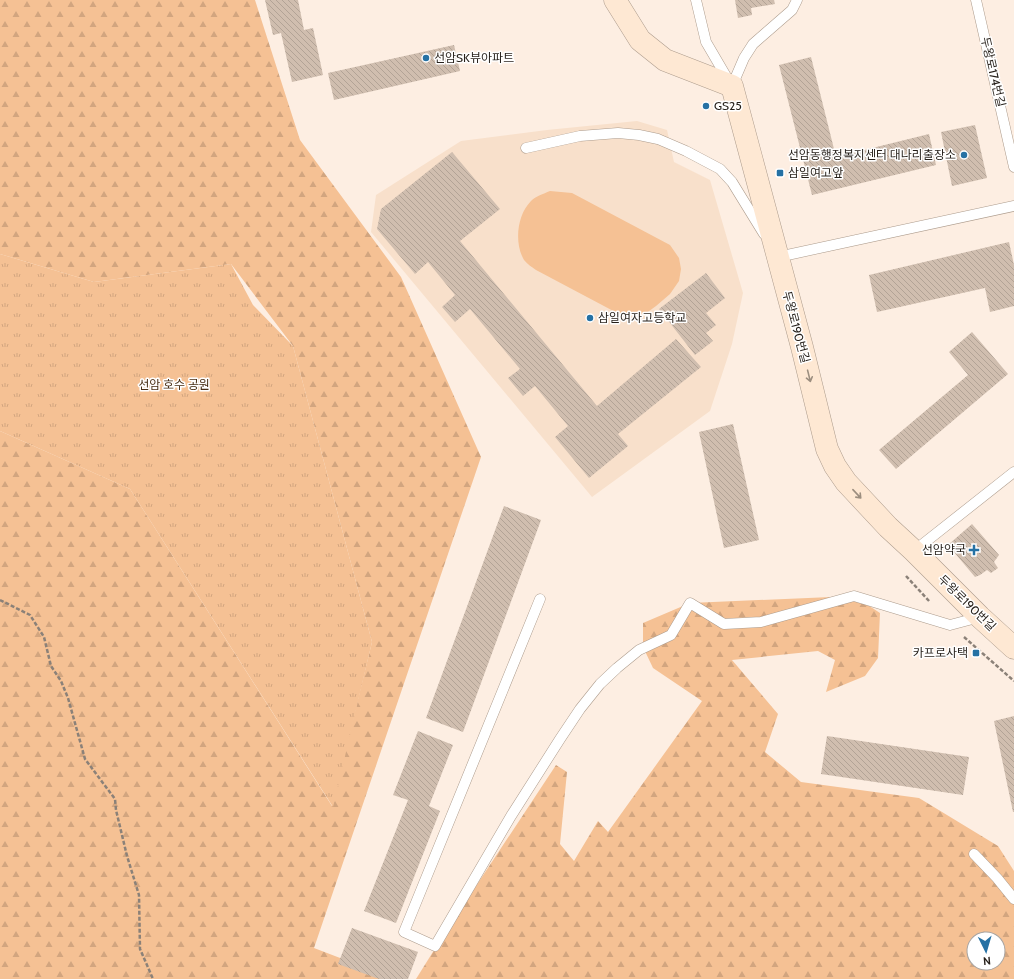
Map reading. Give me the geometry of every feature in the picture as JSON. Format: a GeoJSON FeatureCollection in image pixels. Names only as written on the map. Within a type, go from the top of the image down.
{"type":"FeatureCollection","features":[{"type":"Feature","properties":{"kind":"street"},"geometry":{"type":"LineString","coordinates":[[615,0],[640,40],[666,60],[732,86]]}},
{"type":"Feature","properties":{"kind":"street","name":"두왕로190번길"},"geometry":{"type":"LineString","coordinates":[[732,86],[802,348],[827,449],[846,482],[888,527],[1014,648]]}},
{"type":"Feature","properties":{"kind":"lane"},"geometry":{"type":"LineString","coordinates":[[696,0],[706,42],[732,86]]}},
{"type":"Feature","properties":{"kind":"lane"},"geometry":{"type":"LineString","coordinates":[[732,86],[744,58],[753,44],[792,10],[797,0]]}},
{"type":"Feature","properties":{"kind":"lane","name":"두왕로174번길"},"geometry":{"type":"LineString","coordinates":[[976,0],[1014,167]]}},
{"type":"Feature","properties":{"kind":"lane"},"geometry":{"type":"LineString","coordinates":[[526,148],[580,136],[618,134],[639,135],[658,139],[686,151],[720,169],[732,182],[778,257],[1014,206]]}},
{"type":"Feature","properties":{"kind":"lane"},"geometry":{"type":"LineString","coordinates":[[914,551],[1014,472]]}},
{"type":"Feature","properties":{"kind":"lane"},"geometry":{"type":"LineString","coordinates":[[540,599],[404,932],[435,946],[511,816],[580,709],[600,684],[617,668],[639,650],[670,635],[690,603],[724,624],[761,622],[854,596],[950,625],[980,617]]}},
{"type":"Feature","properties":{"kind":"lane"},"geometry":{"type":"LineString","coordinates":[[974,854],[997,878],[1014,899]]}},
{"type":"Feature","properties":{"kind":"path"},"geometry":{"type":"LineString","coordinates":[[0,600],[30,615],[44,637],[51,666],[61,680],[68,698],[85,759],[115,799],[116,810],[127,856],[139,895],[140,949],[154,979]]}},
{"type":"Feature","properties":{"kind":"shaded area","name":"삼일여자고등학교"},"geometry":{"type":"Polygon","coordinates":[[[637,121],[667,130],[674,162],[710,180],[743,293],[732,344],[710,411],[592,497],[371,232],[376,195],[461,141],[547,130],[637,121]]]}},
{"type":"Feature","properties":{"kind":"green space"},"geometry":{"type":"Polygon","coordinates":[[[0,0],[255,0],[300,140],[401,277],[481,457],[314,948],[395,979],[0,979],[0,431],[130,489],[332,806],[372,642],[293,346],[231,264],[94,282],[0,254],[0,0]]]}},
{"type":"Feature","properties":{"kind":"green space"},"geometry":{"type":"Polygon","coordinates":[[[550,191],[572,193],[670,245],[679,258],[681,269],[679,281],[670,294],[645,314],[619,314],[536,270],[528,264],[524,260],[519,246],[518,229],[520,221],[526,207],[531,201],[537,196],[550,191]]]}},
{"type":"Feature","properties":{"kind":"green space","name":"선암 호수 공원"},"geometry":{"type":"Polygon","coordinates":[[[0,254],[94,282],[231,264],[253,305],[293,346],[372,642],[333,807],[130,489],[0,431],[0,254]]]}},
{"type":"Feature","properties":{"kind":"green space"},"geometry":{"type":"Polygon","coordinates":[[[854,596],[880,613],[878,658],[865,676],[826,692],[835,660],[818,651],[732,660],[778,714],[765,752],[801,782],[919,798],[998,846],[1014,871],[1014,979],[416,979],[556,765],[567,772],[560,844],[574,861],[598,821],[608,832],[702,701],[653,668],[643,647],[643,623],[690,603],[854,596]]]}},
{"type":"Feature","properties":{"kind":"building"},"geometry":{"type":"Polygon","coordinates":[[[265,0],[298,0],[304,30],[313,28],[323,75],[292,82],[281,33],[273,35],[265,0]]]}},
{"type":"Feature","properties":{"kind":"building"},"geometry":{"type":"Polygon","coordinates":[[[735,0],[774,0],[775,4],[751,8],[752,15],[738,18],[735,0]]]}},
{"type":"Feature","properties":{"kind":"building"},"geometry":{"type":"Polygon","coordinates":[[[454,45],[460,71],[334,100],[328,73],[454,45]]]}},
{"type":"Feature","properties":{"kind":"building"},"geometry":{"type":"Polygon","coordinates":[[[811,57],[836,157],[929,134],[936,165],[812,195],[779,65],[811,57]]]}},
{"type":"Feature","properties":{"kind":"building"},"geometry":{"type":"Polygon","coordinates":[[[975,125],[987,178],[952,186],[941,132],[975,125]]]}},
{"type":"Feature","properties":{"kind":"building"},"geometry":{"type":"Polygon","coordinates":[[[452,152],[500,209],[460,241],[597,406],[676,339],[701,367],[618,434],[628,446],[589,478],[555,437],[568,426],[535,386],[523,396],[508,378],[520,369],[470,309],[455,322],[442,307],[455,295],[428,262],[415,274],[377,229],[381,209],[452,152]]]}},
{"type":"Feature","properties":{"kind":"building"},"geometry":{"type":"Polygon","coordinates":[[[1009,242],[1014,265],[1014,306],[990,312],[985,288],[877,312],[869,275],[1009,242]]]}},
{"type":"Feature","properties":{"kind":"building"},"geometry":{"type":"Polygon","coordinates":[[[706,273],[725,298],[706,313],[716,325],[706,333],[713,341],[695,355],[659,309],[706,273]]]}},
{"type":"Feature","properties":{"kind":"building"},"geometry":{"type":"Polygon","coordinates":[[[972,332],[1008,374],[896,469],[879,450],[968,375],[949,352],[972,332]]]}},
{"type":"Feature","properties":{"kind":"building"},"geometry":{"type":"Polygon","coordinates":[[[733,424],[759,540],[724,548],[699,432],[733,424]]]}},
{"type":"Feature","properties":{"kind":"building"},"geometry":{"type":"Polygon","coordinates":[[[504,506],[541,520],[463,732],[426,718],[504,506]]]}},
{"type":"Feature","properties":{"kind":"building","name":"선암약국"},"geometry":{"type":"Polygon","coordinates":[[[972,524],[999,555],[994,562],[998,568],[991,573],[987,570],[975,577],[948,545],[972,524]]]}},
{"type":"Feature","properties":{"kind":"building"},"geometry":{"type":"Polygon","coordinates":[[[1014,716],[1014,812],[1013,812],[994,721],[1014,716]]]}},
{"type":"Feature","properties":{"kind":"building"},"geometry":{"type":"Polygon","coordinates":[[[418,731],[453,745],[429,806],[440,811],[396,923],[364,911],[408,800],[393,795],[418,731]]]}},
{"type":"Feature","properties":{"kind":"building"},"geometry":{"type":"Polygon","coordinates":[[[827,736],[969,757],[963,795],[821,774],[827,736]]]}},
{"type":"Feature","properties":{"kind":"building"},"geometry":{"type":"Polygon","coordinates":[[[352,928],[418,952],[408,979],[379,979],[338,964],[352,928]]]}},
{"type":"Feature","properties":{"kind":"place","name":"선암SK뷰아파트"},"geometry":{"type":"Point","coordinates":[426,58]}},
{"type":"Feature","properties":{"kind":"place","name":"GS25"},"geometry":{"type":"Point","coordinates":[706,106]}},
{"type":"Feature","properties":{"kind":"place","name":"선암동행정복지센터 대나리출장소"},"geometry":{"type":"Point","coordinates":[964,155]}},
{"type":"Feature","properties":{"kind":"place","name":"삼일여고앞"},"geometry":{"type":"Point","coordinates":[780,173]}},
{"type":"Feature","properties":{"kind":"place","name":"삼일여자고등학교"},"geometry":{"type":"Point","coordinates":[590,318]}},
{"type":"Feature","properties":{"kind":"place","name":"선암약국"},"geometry":{"type":"Point","coordinates":[974,550]}},
{"type":"Feature","properties":{"kind":"place","name":"카프로사택"},"geometry":{"type":"Point","coordinates":[976,653]}}]}
